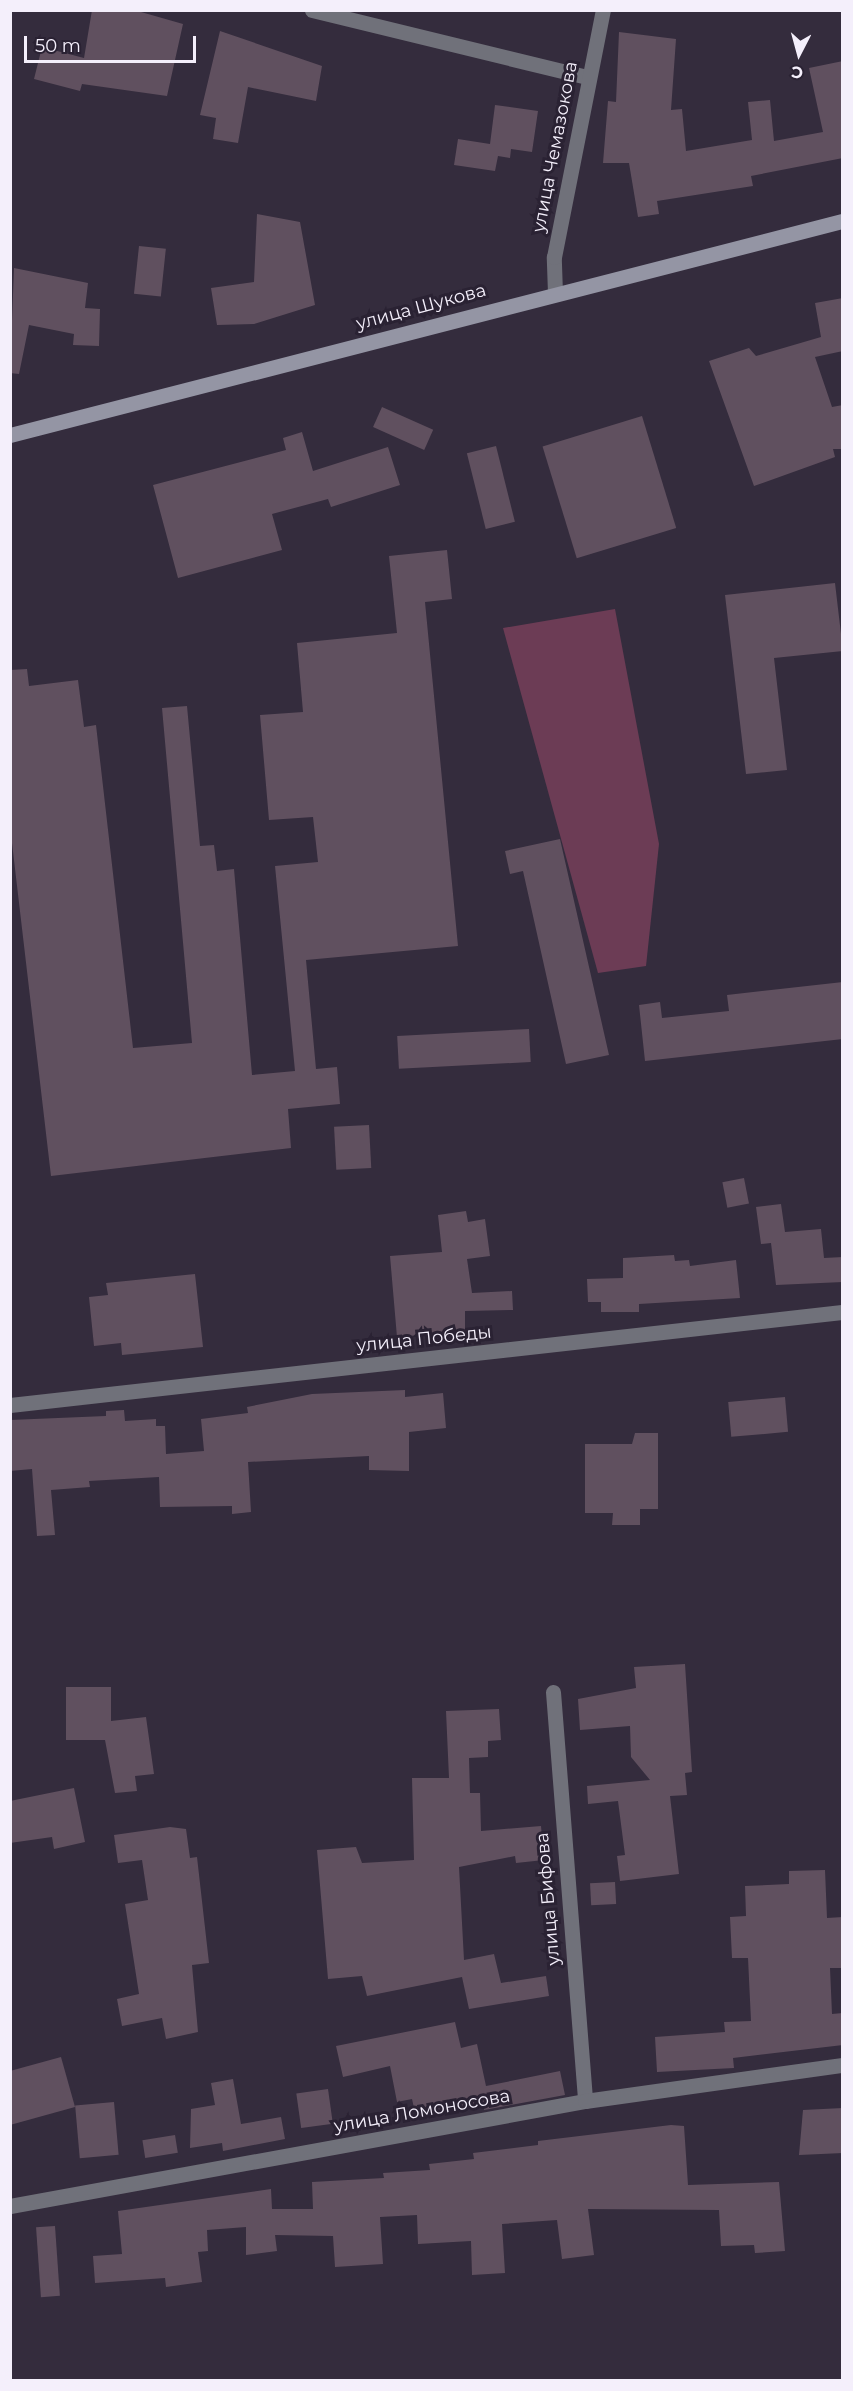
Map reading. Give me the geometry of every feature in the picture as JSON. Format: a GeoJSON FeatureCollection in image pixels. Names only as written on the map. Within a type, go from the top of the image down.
{"type":"FeatureCollection","features":[{"type":"Feature","properties":{"kind":"main road","name":"улица Шукова"},"geometry":{"type":"LineString","coordinates":[[10,435],[555,293],[843,221]]}},
{"type":"Feature","properties":{"kind":"street"},"geometry":{"type":"LineString","coordinates":[[312,10],[587,77]]}},
{"type":"Feature","properties":{"kind":"street","name":"улица Чемазокова"},"geometry":{"type":"LineString","coordinates":[[555,293],[554,257],[587,77],[603,10]]}},
{"type":"Feature","properties":{"kind":"street","name":"улица Победы"},"geometry":{"type":"LineString","coordinates":[[10,1405],[843,1312]]}},
{"type":"Feature","properties":{"kind":"street","name":"улица Бифова"},"geometry":{"type":"LineString","coordinates":[[554,1692],[585,2102]]}},
{"type":"Feature","properties":{"kind":"street","name":"улица Ломоносова"},"geometry":{"type":"LineString","coordinates":[[10,2206],[585,2102],[843,2065]]}},
{"type":"Feature","properties":{"kind":"shaded area"},"geometry":{"type":"Polygon","coordinates":[[[615,609],[659,844],[646,966],[598,973],[503,628],[615,609]]]}},
{"type":"Feature","properties":{"kind":"building"},"geometry":{"type":"Polygon","coordinates":[[[92,10],[134,10],[183,24],[167,96],[82,84],[80,91],[34,79],[42,47],[84,58],[92,10]]]}},
{"type":"Feature","properties":{"kind":"building"},"geometry":{"type":"Polygon","coordinates":[[[220,31],[322,66],[316,101],[248,87],[238,143],[213,139],[216,118],[200,115],[220,31]]]}},
{"type":"Feature","properties":{"kind":"building"},"geometry":{"type":"Polygon","coordinates":[[[619,32],[676,39],[671,110],[682,109],[686,151],[752,140],[748,102],[770,100],[774,141],[823,132],[809,68],[843,61],[843,158],[751,176],[753,186],[657,201],[659,214],[638,217],[629,163],[603,163],[608,101],[616,102],[619,32]]]}},
{"type":"Feature","properties":{"kind":"building"},"geometry":{"type":"Polygon","coordinates":[[[495,105],[538,111],[532,152],[511,149],[510,158],[498,156],[495,171],[454,165],[458,139],[490,144],[495,105]]]}},
{"type":"Feature","properties":{"kind":"building"},"geometry":{"type":"Polygon","coordinates":[[[257,214],[300,222],[315,305],[254,324],[217,325],[211,288],[254,282],[257,214]]]}},
{"type":"Feature","properties":{"kind":"building"},"geometry":{"type":"Polygon","coordinates":[[[139,246],[166,249],[161,297],[134,294],[139,246]]]}},
{"type":"Feature","properties":{"kind":"building"},"geometry":{"type":"Polygon","coordinates":[[[14,268],[88,283],[85,308],[100,309],[99,346],[73,345],[74,334],[29,325],[19,374],[10,373],[14,268]]]}},
{"type":"Feature","properties":{"kind":"building"},"geometry":{"type":"Polygon","coordinates":[[[843,298],[843,351],[815,357],[832,407],[843,405],[843,449],[833,449],[835,457],[754,486],[709,361],[749,348],[756,356],[821,337],[815,303],[843,298]]]}},
{"type":"Feature","properties":{"kind":"building"},"geometry":{"type":"Polygon","coordinates":[[[382,407],[433,430],[424,450],[373,427],[382,407]]]}},
{"type":"Feature","properties":{"kind":"building"},"geometry":{"type":"Polygon","coordinates":[[[642,416],[676,528],[577,558],[543,446],[642,416]]]}},
{"type":"Feature","properties":{"kind":"building"},"geometry":{"type":"Polygon","coordinates":[[[302,432],[313,471],[388,447],[400,485],[331,507],[328,499],[272,514],[282,550],[178,578],[153,485],[286,450],[283,438],[302,432]]]}},
{"type":"Feature","properties":{"kind":"building"},"geometry":{"type":"Polygon","coordinates":[[[496,446],[515,522],[486,529],[467,453],[496,446]]]}},
{"type":"Feature","properties":{"kind":"building"},"geometry":{"type":"Polygon","coordinates":[[[447,550],[452,599],[425,602],[458,946],[306,960],[316,1069],[337,1067],[340,1104],[288,1109],[291,1148],[51,1176],[10,826],[10,670],[27,669],[29,686],[78,680],[84,727],[96,725],[133,1048],[192,1043],[162,708],[187,706],[200,846],[214,845],[217,871],[234,869],[252,1075],[295,1071],[275,866],[318,862],[313,817],[269,820],[260,715],[303,712],[297,643],[397,633],[389,556],[447,550]]]}},
{"type":"Feature","properties":{"kind":"building"},"geometry":{"type":"Polygon","coordinates":[[[835,583],[843,651],[774,658],[787,770],[746,774],[725,595],[835,583]]]}},
{"type":"Feature","properties":{"kind":"building"},"geometry":{"type":"Polygon","coordinates":[[[560,839],[609,1055],[566,1064],[523,871],[510,874],[505,851],[560,839]]]}},
{"type":"Feature","properties":{"kind":"building"},"geometry":{"type":"Polygon","coordinates":[[[843,982],[843,1039],[645,1061],[639,1005],[660,1002],[662,1018],[729,1011],[727,995],[843,982]]]}},
{"type":"Feature","properties":{"kind":"building"},"geometry":{"type":"Polygon","coordinates":[[[529,1029],[531,1062],[399,1069],[397,1036],[529,1029]]]}},
{"type":"Feature","properties":{"kind":"building"},"geometry":{"type":"Polygon","coordinates":[[[369,1125],[371,1168],[336,1170],[334,1127],[369,1125]]]}},
{"type":"Feature","properties":{"kind":"building"},"geometry":{"type":"Polygon","coordinates":[[[744,1178],[749,1204],[727,1208],[722,1182],[744,1178]]]}},
{"type":"Feature","properties":{"kind":"building"},"geometry":{"type":"Polygon","coordinates":[[[781,1204],[785,1232],[821,1229],[824,1258],[843,1257],[843,1282],[776,1285],[771,1243],[761,1244],[756,1207],[781,1204]]]}},
{"type":"Feature","properties":{"kind":"building"},"geometry":{"type":"Polygon","coordinates":[[[466,1211],[468,1222],[485,1219],[490,1256],[467,1259],[472,1293],[512,1291],[513,1310],[465,1311],[465,1331],[397,1337],[390,1256],[442,1252],[438,1215],[466,1211]]]}},
{"type":"Feature","properties":{"kind":"building"},"geometry":{"type":"Polygon","coordinates":[[[674,1255],[675,1261],[689,1260],[690,1266],[736,1260],[740,1298],[639,1304],[639,1312],[601,1312],[601,1302],[588,1302],[587,1279],[623,1278],[623,1258],[674,1255]]]}},
{"type":"Feature","properties":{"kind":"building"},"geometry":{"type":"Polygon","coordinates":[[[195,1274],[203,1347],[122,1355],[121,1343],[94,1346],[89,1297],[108,1295],[106,1283],[195,1274]]]}},
{"type":"Feature","properties":{"kind":"building"},"geometry":{"type":"Polygon","coordinates":[[[405,1390],[405,1397],[443,1393],[446,1428],[409,1432],[409,1471],[369,1470],[369,1456],[248,1462],[251,1512],[232,1514],[232,1506],[160,1507],[159,1477],[89,1481],[90,1487],[51,1490],[55,1535],[37,1536],[32,1469],[10,1471],[10,1420],[106,1416],[106,1411],[124,1410],[125,1421],[156,1419],[156,1426],[165,1426],[166,1454],[204,1451],[201,1419],[248,1413],[247,1407],[312,1394],[405,1390]]]}},
{"type":"Feature","properties":{"kind":"building"},"geometry":{"type":"Polygon","coordinates":[[[785,1397],[788,1432],[731,1437],[728,1402],[785,1397]]]}},
{"type":"Feature","properties":{"kind":"building"},"geometry":{"type":"Polygon","coordinates":[[[635,1433],[658,1433],[658,1509],[640,1509],[640,1525],[612,1525],[613,1513],[585,1513],[585,1444],[632,1444],[635,1433]]]}},
{"type":"Feature","properties":{"kind":"building"},"geometry":{"type":"Polygon","coordinates":[[[685,1664],[692,1772],[685,1773],[687,1795],[670,1796],[679,1874],[620,1881],[617,1856],[625,1855],[618,1801],[588,1804],[587,1786],[650,1780],[631,1757],[630,1726],[580,1730],[578,1699],[636,1688],[634,1667],[685,1664]]]}},
{"type":"Feature","properties":{"kind":"building"},"geometry":{"type":"Polygon","coordinates":[[[66,1687],[111,1687],[111,1721],[146,1717],[154,1774],[135,1776],[137,1791],[115,1793],[105,1740],[66,1740],[66,1687]]]}},
{"type":"Feature","properties":{"kind":"building"},"geometry":{"type":"Polygon","coordinates":[[[499,1709],[501,1740],[488,1741],[488,1757],[469,1758],[470,1793],[480,1793],[481,1831],[541,1826],[544,1860],[516,1863],[515,1856],[459,1867],[464,1960],[494,1954],[501,1983],[546,1976],[549,1996],[469,2009],[462,1977],[367,1996],[362,1976],[328,1979],[317,1850],[356,1847],[362,1863],[414,1860],[412,1778],[449,1778],[446,1711],[499,1709]]]}},
{"type":"Feature","properties":{"kind":"building"},"geometry":{"type":"Polygon","coordinates":[[[74,1788],[85,1842],[54,1849],[52,1837],[10,1843],[10,1801],[74,1788]]]}},
{"type":"Feature","properties":{"kind":"building"},"geometry":{"type":"Polygon","coordinates":[[[170,1827],[186,1829],[190,1858],[197,1857],[209,1963],[192,1965],[198,2032],[166,2039],[162,2018],[122,2026],[117,1999],[139,1994],[125,1904],[148,1900],[142,1860],[118,1863],[114,1835],[170,1827]]]}},
{"type":"Feature","properties":{"kind":"building"},"geometry":{"type":"Polygon","coordinates":[[[825,1870],[827,1918],[843,1917],[843,1968],[830,1968],[832,2014],[843,2013],[843,2045],[733,2058],[734,2068],[657,2072],[655,2037],[725,2032],[724,2022],[751,2021],[748,1958],[732,1958],[730,1917],[746,1916],[745,1886],[789,1884],[789,1871],[825,1870]]]}},
{"type":"Feature","properties":{"kind":"building"},"geometry":{"type":"Polygon","coordinates":[[[615,1882],[616,1904],[591,1905],[590,1883],[615,1882]]]}},
{"type":"Feature","properties":{"kind":"building"},"geometry":{"type":"Polygon","coordinates":[[[455,2022],[461,2048],[477,2044],[486,2086],[560,2071],[565,2095],[484,2110],[483,2103],[416,2117],[412,2099],[397,2102],[390,2066],[343,2077],[336,2046],[455,2022]]]}},
{"type":"Feature","properties":{"kind":"building"},"geometry":{"type":"Polygon","coordinates":[[[61,2057],[75,2107],[10,2125],[10,2071],[61,2057]]]}},
{"type":"Feature","properties":{"kind":"building"},"geometry":{"type":"Polygon","coordinates":[[[233,2079],[241,2124],[281,2117],[285,2139],[223,2151],[222,2143],[190,2148],[191,2109],[215,2105],[211,2083],[233,2079]]]}},
{"type":"Feature","properties":{"kind":"building"},"geometry":{"type":"Polygon","coordinates":[[[328,2089],[333,2124],[301,2128],[296,2093],[328,2089]]]}},
{"type":"Feature","properties":{"kind":"building"},"geometry":{"type":"Polygon","coordinates":[[[114,2102],[119,2155],[80,2158],[75,2105],[114,2102]]]}},
{"type":"Feature","properties":{"kind":"building"},"geometry":{"type":"Polygon","coordinates":[[[843,2108],[843,2153],[799,2155],[803,2110],[843,2108]]]}},
{"type":"Feature","properties":{"kind":"building"},"geometry":{"type":"Polygon","coordinates":[[[671,2125],[684,2126],[688,2185],[779,2182],[785,2251],[755,2253],[754,2245],[721,2246],[719,2210],[588,2209],[594,2255],[562,2259],[557,2220],[502,2224],[505,2273],[472,2275],[471,2241],[418,2244],[417,2215],[380,2217],[383,2264],[335,2267],[333,2236],[275,2235],[277,2251],[246,2255],[246,2227],[207,2230],[208,2251],[198,2252],[202,2282],[166,2287],[165,2278],[95,2283],[93,2256],[122,2254],[118,2211],[271,2189],[272,2209],[313,2209],[312,2182],[384,2178],[383,2173],[430,2170],[429,2164],[474,2159],[473,2153],[538,2145],[538,2141],[671,2125]]]}},
{"type":"Feature","properties":{"kind":"building"},"geometry":{"type":"Polygon","coordinates":[[[175,2135],[178,2153],[145,2158],[142,2140],[175,2135]]]}},
{"type":"Feature","properties":{"kind":"building"},"geometry":{"type":"Polygon","coordinates":[[[55,2226],[60,2296],[41,2297],[36,2227],[55,2226]]]}}]}
